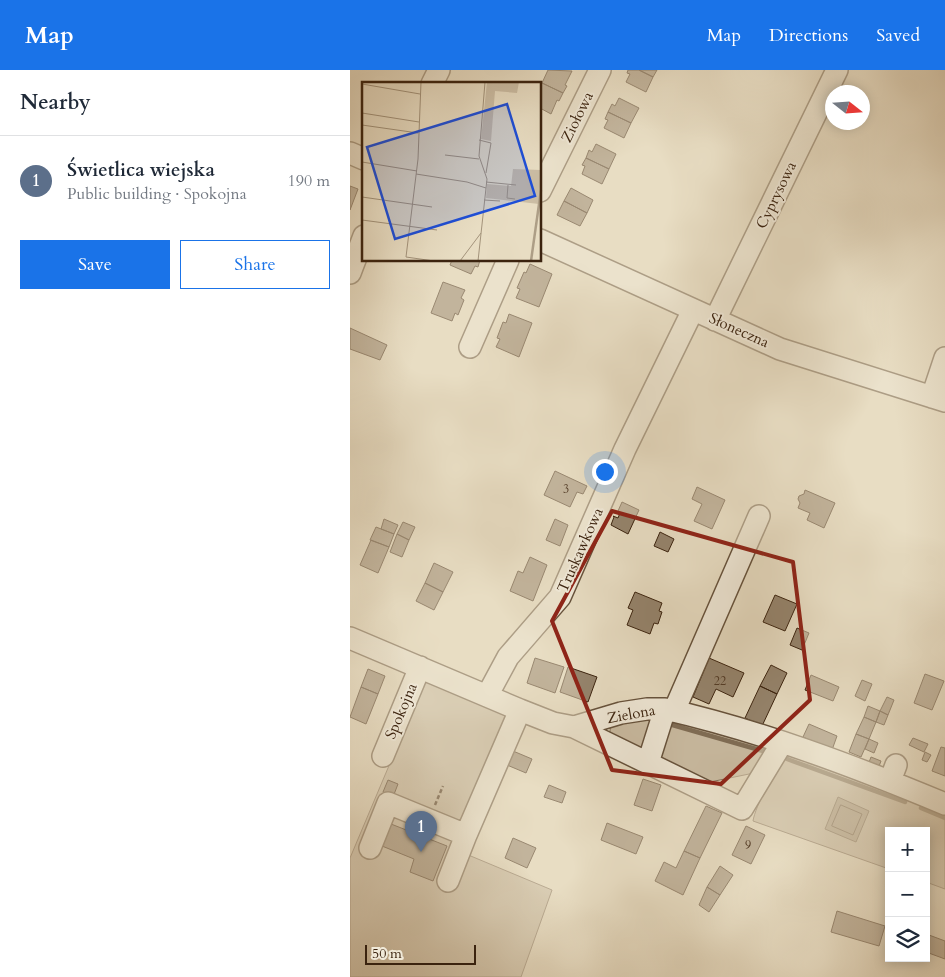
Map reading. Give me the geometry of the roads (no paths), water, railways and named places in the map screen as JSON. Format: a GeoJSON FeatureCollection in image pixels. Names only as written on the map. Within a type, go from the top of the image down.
{"type":"FeatureCollection","features":[{"type":"Feature","properties":{"kind":"street"},"geometry":{"type":"LineString","coordinates":[[433,82],[439,70]]}},
{"type":"Feature","properties":{"kind":"street","name":"Ziołowa"},"geometry":{"type":"LineString","coordinates":[[541,189],[600,70]]}},
{"type":"Feature","properties":{"kind":"street","name":"Cyprysowa"},"geometry":{"type":"LineString","coordinates":[[715,320],[837,70]]}},
{"type":"Feature","properties":{"kind":"street"},"geometry":{"type":"LineString","coordinates":[[350,153],[362,158]]}},
{"type":"Feature","properties":{"kind":"street","name":"Słoneczna"},"geometry":{"type":"LineString","coordinates":[[541,240],[780,349],[938,399]]}},
{"type":"Feature","properties":{"kind":"street"},"geometry":{"type":"LineString","coordinates":[[350,273],[362,241]]}},
{"type":"Feature","properties":{"kind":"street"},"geometry":{"type":"LineString","coordinates":[[470,347],[508,261]]}},
{"type":"Feature","properties":{"kind":"street","name":"Truskawkowa"},"geometry":{"type":"LineString","coordinates":[[487,696],[508,657],[560,597],[625,449],[693,310]]}},
{"type":"Feature","properties":{"kind":"street"},"geometry":{"type":"LineString","coordinates":[[938,399],[945,358]]}},
{"type":"Feature","properties":{"kind":"street"},"geometry":{"type":"LineString","coordinates":[[648,763],[669,710],[759,516]]}},
{"type":"Feature","properties":{"kind":"street","name":"Zielona"},"geometry":{"type":"LineString","coordinates":[[350,638],[553,723],[574,727],[622,712],[647,709],[669,710],[782,742],[858,768],[893,773],[945,804]]}},
{"type":"Feature","properties":{"kind":"street","name":"Spokojna"},"geometry":{"type":"LineString","coordinates":[[383,756],[420,667]]}},
{"type":"Feature","properties":{"kind":"street"},"geometry":{"type":"LineString","coordinates":[[448,881],[466,834],[520,710]]}},
{"type":"Feature","properties":{"kind":"street"},"geometry":{"type":"LineString","coordinates":[[574,727],[742,809],[782,742]]}},
{"type":"Feature","properties":{"kind":"street"},"geometry":{"type":"LineString","coordinates":[[370,848],[388,803],[466,834]]}},
{"type":"Feature","properties":{"kind":"water"},"geometry":{"type":"Polygon","coordinates":[[[838,797],[869,811],[856,842],[825,829],[838,797]]]}},
{"type":"Feature","properties":{"kind":"waterway"},"geometry":{"type":"LineString","coordinates":[[669,724],[763,751]]}},
{"type":"Feature","properties":{"kind":"waterway"},"geometry":{"type":"LineString","coordinates":[[787,759],[905,802]]}},
{"type":"Feature","properties":{"kind":"waterway"},"geometry":{"type":"LineString","coordinates":[[921,808],[945,818]]}},
{"type":"Feature","properties":{"kind":"place","name":"Świetlica wiejska"},"geometry":{"type":"Point","coordinates":[421,852]}}]}
